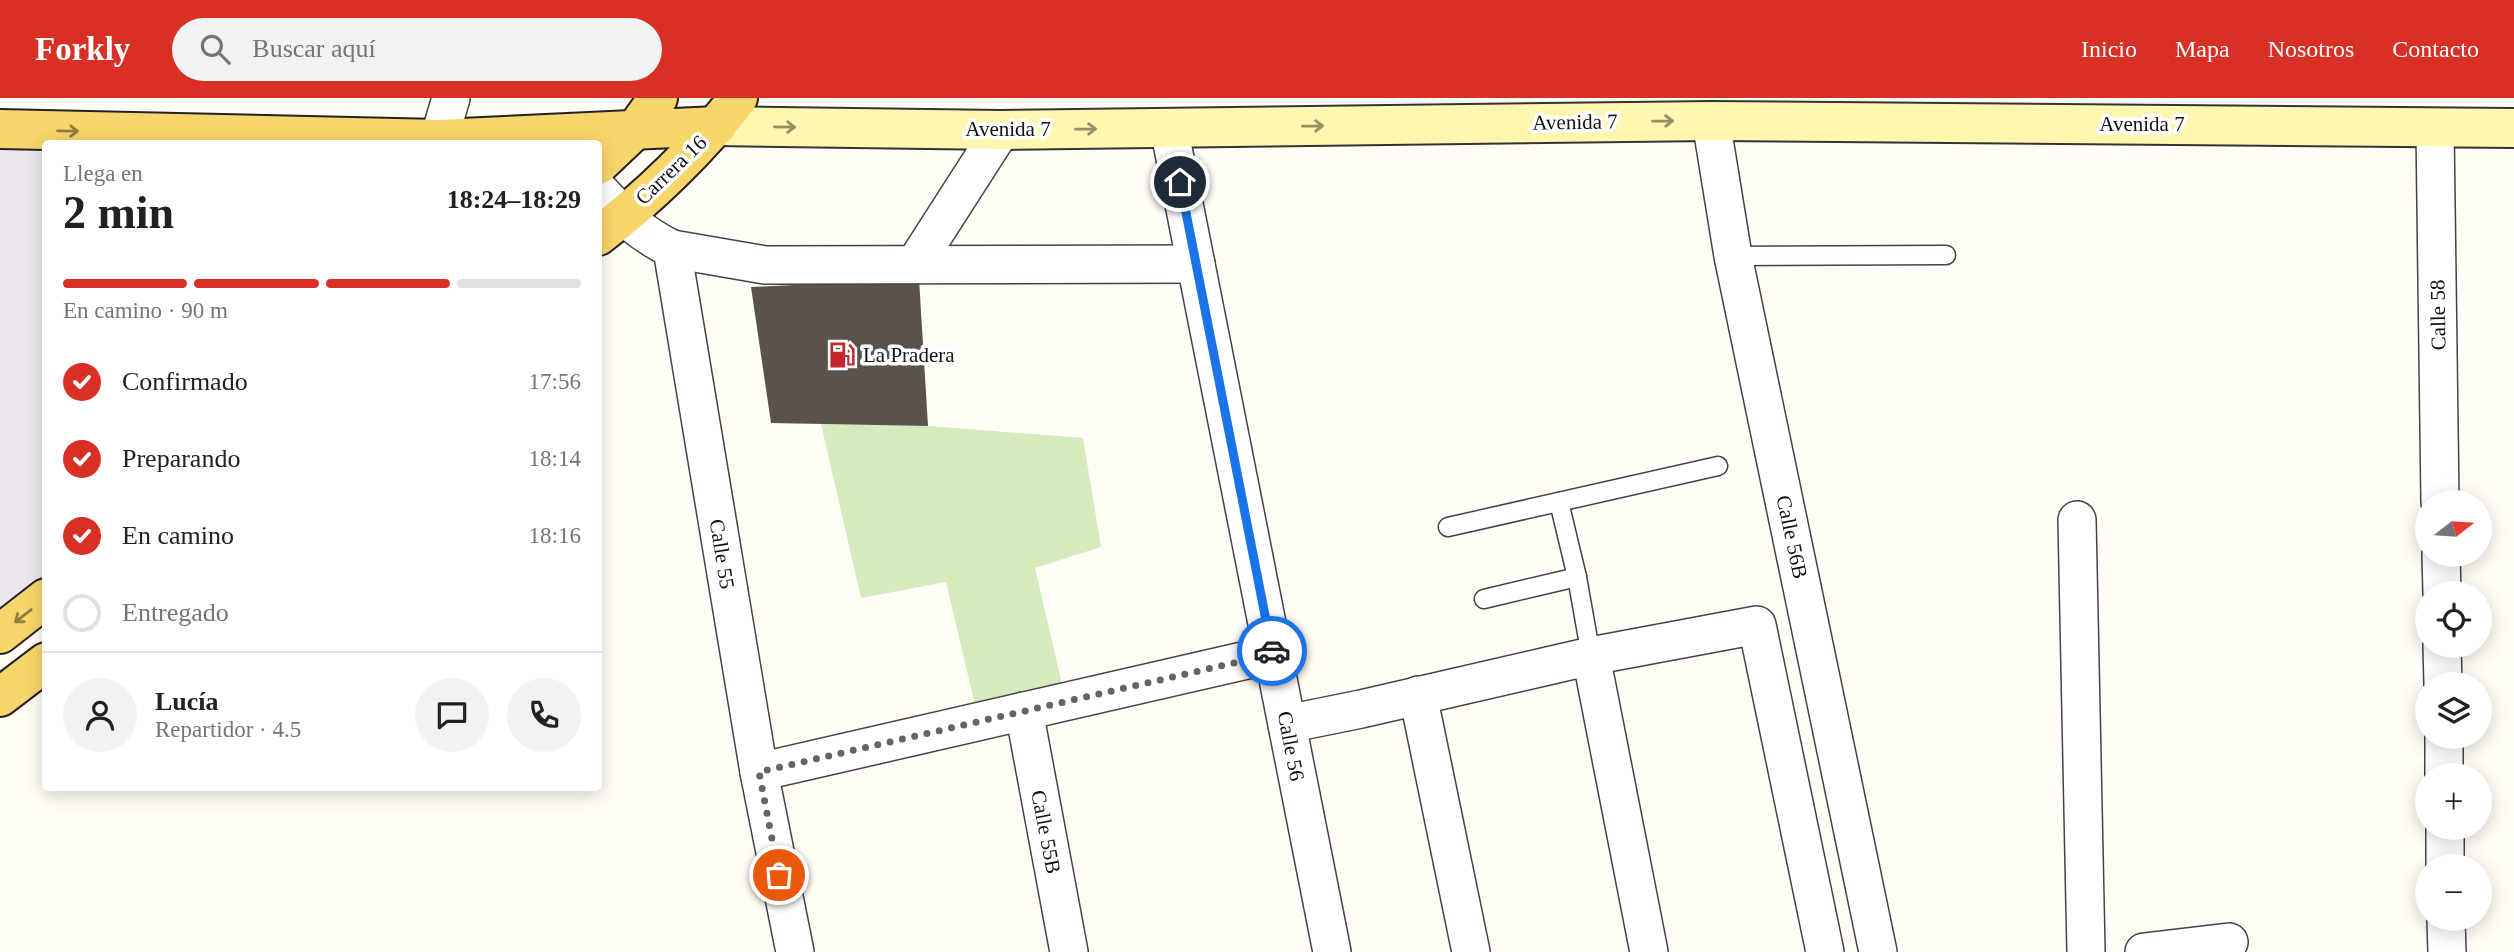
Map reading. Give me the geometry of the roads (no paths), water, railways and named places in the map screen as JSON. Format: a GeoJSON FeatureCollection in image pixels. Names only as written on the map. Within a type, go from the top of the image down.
{"type":"FeatureCollection","features":[{"type":"Feature","properties":{"kind":"main road"},"geometry":{"type":"LineString","coordinates":[[602,161],[635,130],[657,98]]}},
{"type":"Feature","properties":{"kind":"main road","name":"Avenida 7"},"geometry":{"type":"LineString","coordinates":[[0,129],[439,139],[635,130],[727,112],[1001,130],[1711,121],[2514,128]]}},
{"type":"Feature","properties":{"kind":"main road","name":"Carrera 16"},"geometry":{"type":"LineString","coordinates":[[611,227],[727,112]]}},
{"type":"Feature","properties":{"kind":"main road"},"geometry":{"type":"LineString","coordinates":[[0,634],[42,601]]}},
{"type":"Feature","properties":{"kind":"main road"},"geometry":{"type":"LineString","coordinates":[[0,697],[42,665]]}},
{"type":"Feature","properties":{"kind":"street"},"geometry":{"type":"LineString","coordinates":[[439,139],[451,98]]}},
{"type":"Feature","properties":{"kind":"street","name":"Calle 56B"},"geometry":{"type":"LineString","coordinates":[[1711,121],[1733,256],[1878,952]]}},
{"type":"Feature","properties":{"kind":"street","name":"Calle 56"},"geometry":{"type":"LineString","coordinates":[[1169,128],[1332,952]]}},
{"type":"Feature","properties":{"kind":"street","name":"Calle 58"},"geometry":{"type":"LineString","coordinates":[[2435,129],[2440,490]]}},
{"type":"Feature","properties":{"kind":"street"},"geometry":{"type":"LineString","coordinates":[[915,264],[1001,130]]}},
{"type":"Feature","properties":{"kind":"street"},"geometry":{"type":"LineString","coordinates":[[602,201],[611,227],[646,236],[672,249],[765,265],[1196,264]]}},
{"type":"Feature","properties":{"kind":"street","name":"Calle 55"},"geometry":{"type":"LineString","coordinates":[[672,249],[759,772],[794,952]]}},
{"type":"Feature","properties":{"kind":"street"},"geometry":{"type":"LineString","coordinates":[[2077,520],[2086,952]]}},
{"type":"Feature","properties":{"kind":"street"},"geometry":{"type":"LineString","coordinates":[[1287,724],[1591,656],[1756,625],[1825,952]]}},
{"type":"Feature","properties":{"kind":"street"},"geometry":{"type":"LineString","coordinates":[[759,772],[1273,654]]}},
{"type":"Feature","properties":{"kind":"street"},"geometry":{"type":"LineString","coordinates":[[1591,656],[1650,952]]}},
{"type":"Feature","properties":{"kind":"street"},"geometry":{"type":"LineString","coordinates":[[1418,695],[1471,952]]}},
{"type":"Feature","properties":{"kind":"street","name":"Calle 55B"},"geometry":{"type":"LineString","coordinates":[[1024,711],[1069,952]]}},
{"type":"Feature","properties":{"kind":"street"},"geometry":{"type":"LineString","coordinates":[[2446,931],[2447,952]]}},
{"type":"Feature","properties":{"kind":"street"},"geometry":{"type":"LineString","coordinates":[[2144,952],[2229,942]]}},
{"type":"Feature","properties":{"kind":"lane"},"geometry":{"type":"LineString","coordinates":[[1733,256],[1946,255]]}},
{"type":"Feature","properties":{"kind":"lane"},"geometry":{"type":"LineString","coordinates":[[1448,527],[1718,466]]}},
{"type":"Feature","properties":{"kind":"lane"},"geometry":{"type":"LineString","coordinates":[[1559,502],[1577,577],[1591,656]]}},
{"type":"Feature","properties":{"kind":"lane"},"geometry":{"type":"LineString","coordinates":[[1483,599],[1577,577]]}},
{"type":"Feature","properties":{"kind":"place","name":"La Pradera"},"geometry":{"type":"Point","coordinates":[842,355]}}]}
